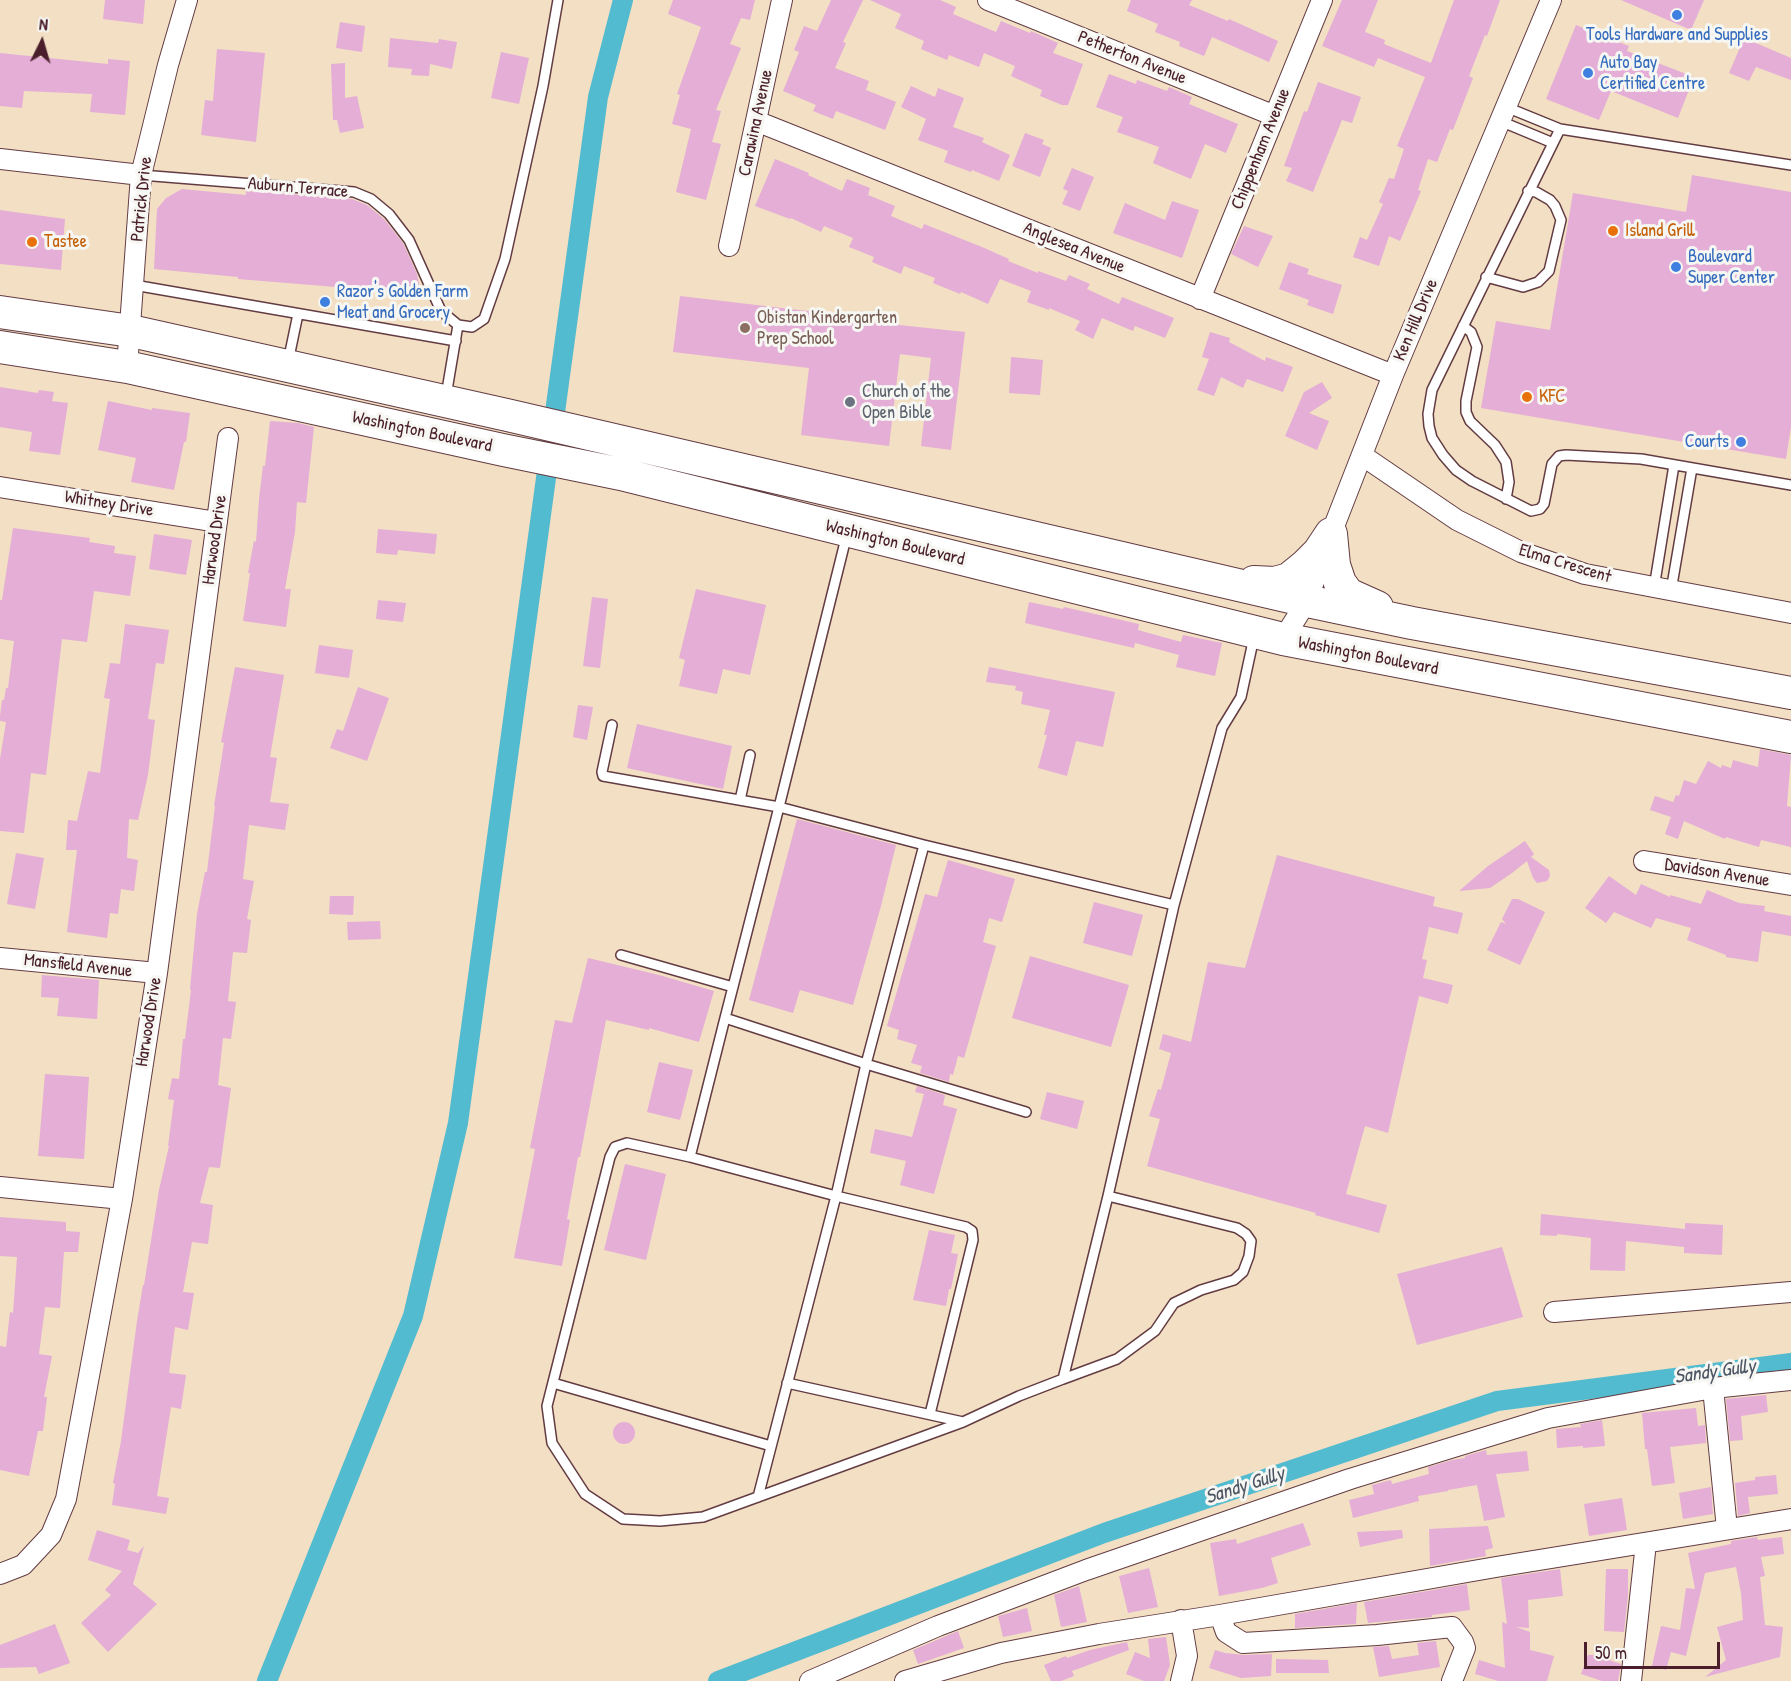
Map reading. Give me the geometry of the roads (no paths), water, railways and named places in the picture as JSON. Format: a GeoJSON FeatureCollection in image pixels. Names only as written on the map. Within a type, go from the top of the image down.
{"type":"FeatureCollection","features":[{"type":"Feature","properties":{"kind":"highway","name":"Washington Boulevard"},"geometry":{"type":"LineString","coordinates":[[0,312],[131,332],[287,366],[625,442],[1307,601],[1412,623],[1791,693]]}},
{"type":"Feature","properties":{"kind":"highway","name":"Washington Boulevard"},"geometry":{"type":"LineString","coordinates":[[0,347],[127,367],[621,474],[1269,636],[1791,737]]}},
{"type":"Feature","properties":{"kind":"highway"},"geometry":{"type":"LineString","coordinates":[[1199,576],[1228,576],[1259,584],[1289,579],[1319,552],[1331,534]]}},
{"type":"Feature","properties":{"kind":"highway"},"geometry":{"type":"LineString","coordinates":[[1331,534],[1334,565],[1340,583],[1348,594],[1412,623]]}},
{"type":"Feature","properties":{"kind":"street","name":"Patrick Drive"},"geometry":{"type":"LineString","coordinates":[[127,367],[141,175],[168,65],[187,0]]}},
{"type":"Feature","properties":{"kind":"street","name":"Carawina Avenue"},"geometry":{"type":"LineString","coordinates":[[729,246],[782,0]]}},
{"type":"Feature","properties":{"kind":"street","name":"Petherton Avenue"},"geometry":{"type":"LineString","coordinates":[[988,0],[1275,116]]}},
{"type":"Feature","properties":{"kind":"street","name":"Chippenham Avenue"},"geometry":{"type":"LineString","coordinates":[[1200,298],[1322,0]]}},
{"type":"Feature","properties":{"kind":"street","name":"Ken Hill Drive"},"geometry":{"type":"LineString","coordinates":[[1269,636],[1307,601],[1393,375],[1551,0]]}},
{"type":"Feature","properties":{"kind":"street","name":"Anglesea Avenue"},"geometry":{"type":"LineString","coordinates":[[756,121],[1393,375]]}},
{"type":"Feature","properties":{"kind":"street","name":"Auburn Terrace"},"geometry":{"type":"LineString","coordinates":[[0,159],[141,175]]}},
{"type":"Feature","properties":{"kind":"street","name":"Harwood Drive"},"geometry":{"type":"LineString","coordinates":[[0,1574],[23,1565],[51,1535],[66,1498],[122,1199],[157,973],[228,438]]}},
{"type":"Feature","properties":{"kind":"street","name":"Elma Crescent"},"geometry":{"type":"LineString","coordinates":[[1363,456],[1457,520],[1521,552],[1585,574],[1791,613]]}},
{"type":"Feature","properties":{"kind":"street","name":"Whitney Drive"},"geometry":{"type":"LineString","coordinates":[[0,487],[217,522]]}},
{"type":"Feature","properties":{"kind":"street","name":"Davidson Avenue"},"geometry":{"type":"LineString","coordinates":[[1644,861],[1791,885]]}},
{"type":"Feature","properties":{"kind":"street","name":"Mansfield Avenue"},"geometry":{"type":"LineString","coordinates":[[0,958],[157,973]]}},
{"type":"Feature","properties":{"kind":"street"},"geometry":{"type":"LineString","coordinates":[[0,1187],[122,1199]]}},
{"type":"Feature","properties":{"kind":"street"},"geometry":{"type":"LineString","coordinates":[[1554,1312],[1791,1292]]}},
{"type":"Feature","properties":{"kind":"street"},"geometry":{"type":"LineString","coordinates":[[810,1681],[938,1626],[1075,1574],[1350,1479],[1548,1418],[1713,1388],[1791,1380]]}},
{"type":"Feature","properties":{"kind":"street"},"geometry":{"type":"LineString","coordinates":[[1713,1388],[1727,1529]]}},
{"type":"Feature","properties":{"kind":"street"},"geometry":{"type":"LineString","coordinates":[[905,1681],[1001,1653],[1181,1620],[1791,1519]]}},
{"type":"Feature","properties":{"kind":"street"},"geometry":{"type":"LineString","coordinates":[[1631,1681],[1646,1543]]}},
{"type":"Feature","properties":{"kind":"street"},"geometry":{"type":"LineString","coordinates":[[1220,1615],[1226,1632],[1243,1643],[1452,1628],[1463,1641],[1465,1648],[1452,1681]]}},
{"type":"Feature","properties":{"kind":"street"},"geometry":{"type":"LineString","coordinates":[[1181,1620],[1187,1656],[1181,1681]]}},
{"type":"Feature","properties":{"kind":"lane"},"geometry":{"type":"LineString","coordinates":[[445,401],[458,325],[472,327],[484,319],[505,259],[543,86],[558,0]]}},
{"type":"Feature","properties":{"kind":"lane"},"geometry":{"type":"LineString","coordinates":[[1503,114],[1560,129],[1791,165]]}},
{"type":"Feature","properties":{"kind":"lane"},"geometry":{"type":"LineString","coordinates":[[1503,114],[1553,143]]}},
{"type":"Feature","properties":{"kind":"lane"},"geometry":{"type":"LineString","coordinates":[[1560,129],[1432,390],[1428,414],[1429,426],[1432,438],[1443,455],[1456,470],[1472,481],[1534,511],[1544,504],[1552,464],[1562,455],[1641,459],[1791,485]]}},
{"type":"Feature","properties":{"kind":"lane","name":"Auburn Terrace"},"geometry":{"type":"LineString","coordinates":[[141,175],[354,192],[371,199],[389,214],[409,240],[441,310],[458,325]]}},
{"type":"Feature","properties":{"kind":"lane"},"geometry":{"type":"LineString","coordinates":[[1486,277],[1523,287],[1538,282],[1550,271],[1562,220],[1550,200],[1536,192],[1528,191]]}},
{"type":"Feature","properties":{"kind":"lane"},"geometry":{"type":"LineString","coordinates":[[134,285],[456,341]]}},
{"type":"Feature","properties":{"kind":"lane"},"geometry":{"type":"LineString","coordinates":[[287,366],[298,314]]}},
{"type":"Feature","properties":{"kind":"lane"},"geometry":{"type":"LineString","coordinates":[[1463,326],[1471,332],[1477,347],[1466,401],[1466,412],[1470,421],[1495,445],[1506,462],[1509,482],[1506,499]]}},
{"type":"Feature","properties":{"kind":"lane"},"geometry":{"type":"LineString","coordinates":[[1662,590],[1674,465]]}},
{"type":"Feature","properties":{"kind":"lane"},"geometry":{"type":"LineString","coordinates":[[1662,590],[1692,468]]}},
{"type":"Feature","properties":{"kind":"lane"},"geometry":{"type":"LineString","coordinates":[[690,1157],[847,531]]}},
{"type":"Feature","properties":{"kind":"lane"},"geometry":{"type":"LineString","coordinates":[[1063,1379],[1108,1196],[1174,905],[1221,728],[1241,697],[1269,636]]}},
{"type":"Feature","properties":{"kind":"lane"},"geometry":{"type":"LineString","coordinates":[[612,725],[603,776],[779,807],[924,845],[1174,905]]}},
{"type":"Feature","properties":{"kind":"lane"},"geometry":{"type":"LineString","coordinates":[[740,800],[750,754]]}},
{"type":"Feature","properties":{"kind":"lane"},"geometry":{"type":"LineString","coordinates":[[758,1497],[836,1196],[866,1064],[924,845]]}},
{"type":"Feature","properties":{"kind":"lane"},"geometry":{"type":"LineString","coordinates":[[621,955],[733,987]]}},
{"type":"Feature","properties":{"kind":"lane"},"geometry":{"type":"LineString","coordinates":[[725,1018],[866,1064],[1026,1112]]}},
{"type":"Feature","properties":{"kind":"lane"},"geometry":{"type":"LineString","coordinates":[[930,1414],[973,1240],[972,1231],[966,1227],[836,1196],[690,1157],[627,1143],[615,1147],[610,1157],[547,1406],[552,1443],[585,1494],[623,1519],[660,1521],[703,1517],[963,1422],[1019,1396],[1117,1359],[1155,1331],[1174,1303],[1201,1290],[1234,1280],[1243,1272],[1249,1256],[1251,1241],[1237,1228],[1108,1196]]}},
{"type":"Feature","properties":{"kind":"lane"},"geometry":{"type":"LineString","coordinates":[[553,1383],[771,1446]]}},
{"type":"Feature","properties":{"kind":"lane"},"geometry":{"type":"LineString","coordinates":[[787,1383],[963,1422]]}},
{"type":"Feature","properties":{"kind":"waterway"},"geometry":{"type":"LineString","coordinates":[[267,1681],[413,1316],[458,1123],[598,97],[623,0]]}},
{"type":"Feature","properties":{"kind":"waterway","name":"Sandy Gully"},"geometry":{"type":"LineString","coordinates":[[718,1681],[1104,1533],[1497,1401],[1791,1363]]}},
{"type":"Feature","properties":{"kind":"place","name":"Tools Hardware and Supplies"},"geometry":{"type":"Point","coordinates":[1677,15]}},
{"type":"Feature","properties":{"kind":"place","name":"Auto Bay Certified Centre"},"geometry":{"type":"Point","coordinates":[1588,73]}},
{"type":"Feature","properties":{"kind":"place","name":"Island Grill"},"geometry":{"type":"Point","coordinates":[1613,231]}},
{"type":"Feature","properties":{"kind":"place","name":"Tastee"},"geometry":{"type":"Point","coordinates":[32,242]}},
{"type":"Feature","properties":{"kind":"place","name":"Boulevard Super Center"},"geometry":{"type":"Point","coordinates":[1676,267]}},
{"type":"Feature","properties":{"kind":"place","name":"Razor's Golden Farm Meat and Grocery"},"geometry":{"type":"Point","coordinates":[325,302]}},
{"type":"Feature","properties":{"kind":"place","name":"Obistan Kindergarten Prep School"},"geometry":{"type":"Point","coordinates":[745,328]}},
{"type":"Feature","properties":{"kind":"place","name":"KFC"},"geometry":{"type":"Point","coordinates":[1527,397]}},
{"type":"Feature","properties":{"kind":"place","name":"Church of the Open Bible"},"geometry":{"type":"Point","coordinates":[850,402]}},
{"type":"Feature","properties":{"kind":"place","name":"Courts"},"geometry":{"type":"Point","coordinates":[1741,442]}}]}
